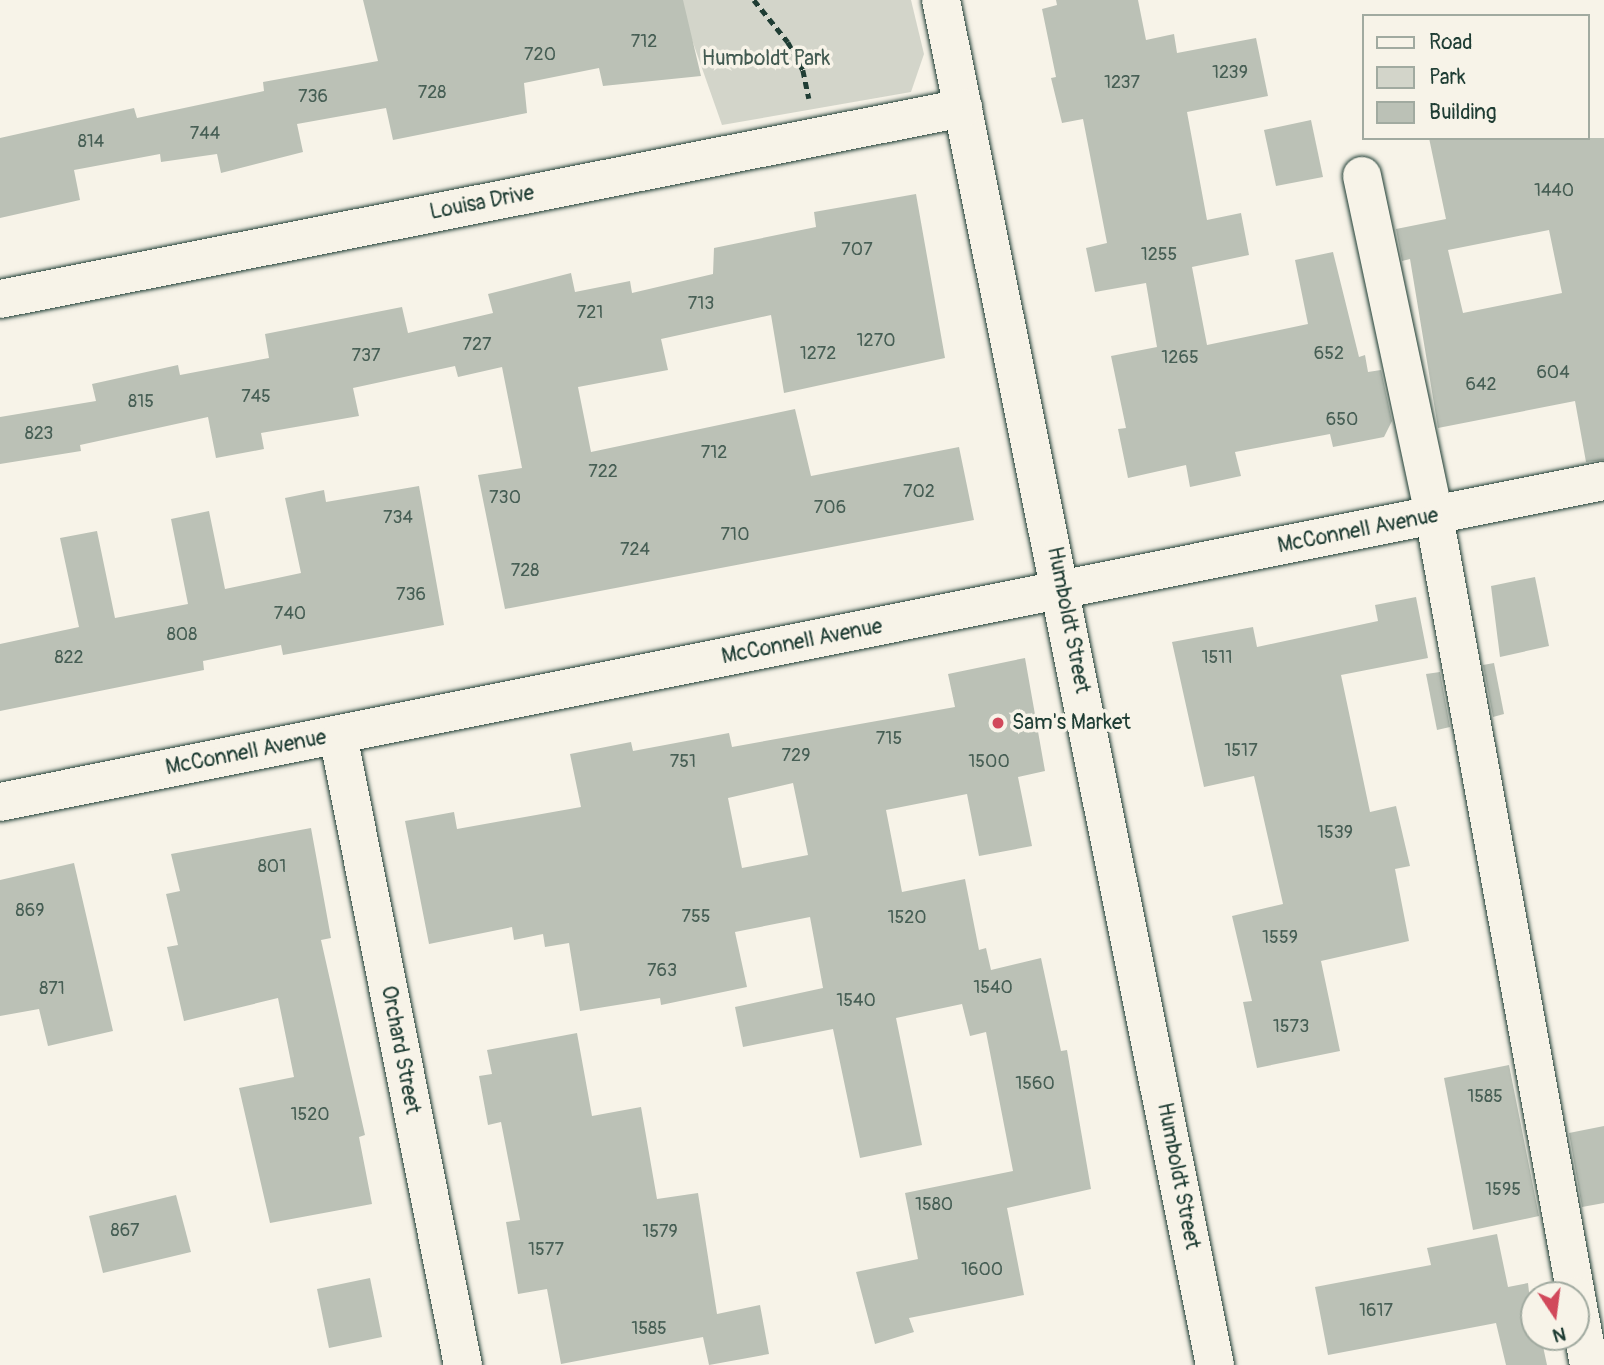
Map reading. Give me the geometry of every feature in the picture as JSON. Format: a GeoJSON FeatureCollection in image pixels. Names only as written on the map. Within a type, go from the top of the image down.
{"type":"FeatureCollection","features":[{"type":"Feature","properties":{"kind":"street","name":"Humboldt Street"},"geometry":{"type":"LineString","coordinates":[[941,0],[1063,590],[1215,1365]]}},
{"type":"Feature","properties":{"kind":"street","name":"Louisa Drive"},"geometry":{"type":"LineString","coordinates":[[0,299],[964,108]]}},
{"type":"Feature","properties":{"kind":"street"},"geometry":{"type":"LineString","coordinates":[[1362,176],[1434,516],[1579,1281]]}},
{"type":"Feature","properties":{"kind":"street","name":"McConnell Avenue"},"geometry":{"type":"LineString","coordinates":[[0,802],[1604,481]]}},
{"type":"Feature","properties":{"kind":"street","name":"Orchard Street"},"geometry":{"type":"LineString","coordinates":[[338,735],[463,1365]]}},
{"type":"Feature","properties":{"kind":"path"},"geometry":{"type":"LineString","coordinates":[[754,0],[803,70],[816,137]]}},
{"type":"Feature","properties":{"kind":"green space","name":"Humboldt Park"},"geometry":{"type":"Polygon","coordinates":[[[678,0],[911,0],[924,54],[911,92],[722,125],[678,0]]]}},
{"type":"Feature","properties":{"kind":"building"},"geometry":{"type":"Polygon","coordinates":[[[363,0],[683,0],[701,76],[603,86],[599,68],[524,83],[527,113],[393,140],[386,108],[297,124],[303,152],[221,173],[217,154],[161,162],[160,154],[74,170],[80,200],[0,218],[0,138],[134,108],[137,118],[264,91],[263,82],[378,61],[363,0]]]}},
{"type":"Feature","properties":{"kind":"building"},"geometry":{"type":"Polygon","coordinates":[[[1056,0],[1138,0],[1146,40],[1174,34],[1177,53],[1256,38],[1268,96],[1187,112],[1207,220],[1241,213],[1249,255],[1192,267],[1207,345],[1308,324],[1295,260],[1333,252],[1359,357],[1365,355],[1368,372],[1381,370],[1392,421],[1384,437],[1333,447],[1330,434],[1235,452],[1241,476],[1190,487],[1186,465],[1128,478],[1118,429],[1126,428],[1111,356],[1157,347],[1146,283],[1095,292],[1086,248],[1107,243],[1083,119],[1062,123],[1051,78],[1056,77],[1042,9],[1057,5],[1056,0]]]}},
{"type":"Feature","properties":{"kind":"building"},"geometry":{"type":"Polygon","coordinates":[[[1311,120],[1323,177],[1276,186],[1264,130],[1311,120]]]}},
{"type":"Feature","properties":{"kind":"building"},"geometry":{"type":"Polygon","coordinates":[[[1604,138],[1604,460],[1586,462],[1575,401],[1438,428],[1410,259],[1402,261],[1396,229],[1446,219],[1429,140],[1604,138]],[[1549,230],[1448,250],[1463,313],[1562,293],[1549,230]]]}},
{"type":"Feature","properties":{"kind":"building"},"geometry":{"type":"Polygon","coordinates":[[[916,194],[945,358],[784,393],[771,315],[661,339],[668,370],[578,387],[591,452],[795,409],[811,476],[959,447],[974,520],[505,609],[478,475],[522,468],[502,367],[458,377],[455,366],[353,388],[359,416],[261,433],[264,449],[216,458],[208,417],[80,445],[81,451],[0,464],[0,417],[96,401],[92,384],[178,365],[180,375],[269,358],[265,334],[402,307],[408,333],[493,313],[488,294],[571,273],[575,292],[630,281],[632,293],[713,274],[714,248],[816,227],[814,212],[916,194]]]}},
{"type":"Feature","properties":{"kind":"building"},"geometry":{"type":"Polygon","coordinates":[[[419,486],[444,625],[283,655],[281,645],[203,661],[204,670],[0,711],[0,644],[79,627],[60,538],[97,531],[115,618],[188,604],[171,519],[209,511],[225,589],[301,573],[285,498],[324,490],[326,502],[419,486]]]}},
{"type":"Feature","properties":{"kind":"building"},"geometry":{"type":"Polygon","coordinates":[[[1535,577],[1549,646],[1500,657],[1491,586],[1535,577]]]}},
{"type":"Feature","properties":{"kind":"building"},"geometry":{"type":"Polygon","coordinates":[[[1416,597],[1428,658],[1341,675],[1370,812],[1396,806],[1410,866],[1395,869],[1409,941],[1321,961],[1340,1051],[1257,1068],[1243,1002],[1252,1001],[1232,916],[1283,904],[1254,776],[1204,787],[1172,642],[1253,627],[1257,647],[1378,621],[1375,605],[1416,597]]]}},
{"type":"Feature","properties":{"kind":"building"},"geometry":{"type":"Polygon","coordinates":[[[1025,658],[1045,771],[1018,777],[1032,846],[979,856],[967,794],[886,810],[902,892],[965,879],[979,950],[986,948],[991,970],[1041,958],[1061,1051],[1067,1050],[1091,1189],[1007,1208],[1024,1295],[909,1318],[914,1332],[875,1344],[856,1272],[918,1259],[905,1193],[1013,1171],[986,1032],[970,1036],[962,1004],[896,1018],[922,1145],[860,1158],[833,1029],[743,1047],[735,1007],[823,988],[810,917],[735,932],[747,987],[661,1005],[660,998],[580,1011],[569,943],[545,947],[543,934],[514,940],[512,927],[429,944],[405,821],[454,812],[457,829],[581,807],[570,754],[631,742],[633,751],[729,733],[732,747],[955,707],[948,674],[1025,658]],[[793,783],[728,798],[742,868],[808,855],[793,783]]]}},
{"type":"Feature","properties":{"kind":"building"},"geometry":{"type":"Polygon","coordinates":[[[1494,663],[1504,714],[1493,717],[1483,665],[1494,663]]]}},
{"type":"Feature","properties":{"kind":"building"},"geometry":{"type":"Polygon","coordinates":[[[1440,672],[1450,727],[1437,730],[1426,674],[1440,672]]]}},
{"type":"Feature","properties":{"kind":"building"},"geometry":{"type":"Polygon","coordinates":[[[311,828],[331,938],[321,940],[365,1135],[359,1137],[372,1204],[270,1223],[239,1088],[294,1077],[278,998],[184,1021],[167,947],[178,945],[166,894],[180,891],[171,854],[311,828]]]}},
{"type":"Feature","properties":{"kind":"building"},"geometry":{"type":"Polygon","coordinates":[[[74,863],[113,1031],[48,1046],[39,1009],[0,1016],[0,880],[74,863]]]}},
{"type":"Feature","properties":{"kind":"building"},"geometry":{"type":"Polygon","coordinates":[[[577,1033],[592,1116],[641,1107],[657,1199],[698,1193],[717,1314],[760,1305],[769,1354],[709,1365],[703,1337],[561,1364],[547,1289],[518,1294],[506,1222],[520,1220],[501,1122],[488,1125],[479,1076],[492,1074],[487,1050],[577,1033]]]}},
{"type":"Feature","properties":{"kind":"building"},"geometry":{"type":"Polygon","coordinates":[[[1509,1065],[1539,1216],[1473,1230],[1444,1078],[1509,1065]]]}},
{"type":"Feature","properties":{"kind":"building"},"geometry":{"type":"Polygon","coordinates":[[[1604,1126],[1604,1203],[1582,1207],[1569,1133],[1604,1126]]]}},
{"type":"Feature","properties":{"kind":"building"},"geometry":{"type":"Polygon","coordinates":[[[176,1195],[191,1252],[103,1273],[89,1216],[176,1195]]]}},
{"type":"Feature","properties":{"kind":"building"},"geometry":{"type":"Polygon","coordinates":[[[1497,1234],[1508,1287],[1520,1285],[1520,1351],[1544,1351],[1547,1365],[1506,1365],[1496,1323],[1328,1355],[1315,1287],[1431,1265],[1427,1248],[1497,1234]]]}},
{"type":"Feature","properties":{"kind":"building"},"geometry":{"type":"Polygon","coordinates":[[[370,1278],[382,1337],[329,1348],[317,1289],[370,1278]]]}},
{"type":"Feature","properties":{"kind":"place","name":"Sam's Market"},"geometry":{"type":"Point","coordinates":[998,723]}}]}
